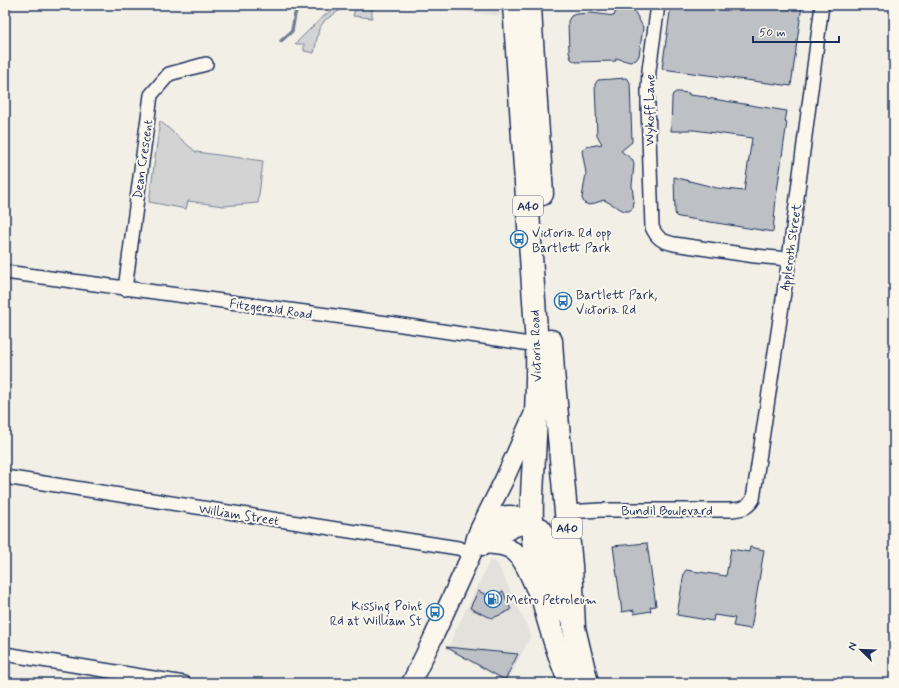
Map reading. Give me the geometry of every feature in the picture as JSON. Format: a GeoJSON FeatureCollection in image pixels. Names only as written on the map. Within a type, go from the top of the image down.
{"type":"FeatureCollection","features":[{"type":"Feature","properties":{"kind":"highway","name":"Victoria Road"},"geometry":{"type":"LineString","coordinates":[[514,5],[538,363],[532,489],[532,522],[537,574],[543,605],[562,665],[570,683]]}},
{"type":"Feature","properties":{"kind":"highway","name":"Victoria Road"},"geometry":{"type":"LineString","coordinates":[[530,5],[553,372],[571,566],[574,628],[585,683]]}},
{"type":"Feature","properties":{"kind":"highway"},"geometry":{"type":"LineString","coordinates":[[553,372],[549,456],[544,497],[532,522],[539,528],[546,538],[574,658],[585,683]]}},
{"type":"Feature","properties":{"kind":"street","name":"Wykoff Lane"},"geometry":{"type":"LineString","coordinates":[[658,5],[649,70],[648,89],[651,215],[652,226],[656,236],[664,241],[674,244],[748,255],[788,259]]}},
{"type":"Feature","properties":{"kind":"street","name":"Appleroth Street"},"geometry":{"type":"LineString","coordinates":[[754,488],[788,259],[822,5]]}},
{"type":"Feature","properties":{"kind":"street","name":"Dean Crescent"},"geometry":{"type":"LineString","coordinates":[[125,289],[151,95],[169,74],[206,64]]}},
{"type":"Feature","properties":{"kind":"street","name":"Fitzgerald Road"},"geometry":{"type":"LineString","coordinates":[[5,272],[537,344]]}},
{"type":"Feature","properties":{"kind":"street"},"geometry":{"type":"LineString","coordinates":[[411,683],[479,543],[504,480],[536,407]]}},
{"type":"Feature","properties":{"kind":"street","name":"William Street"},"geometry":{"type":"LineString","coordinates":[[5,477],[458,548],[479,543]]}},
{"type":"Feature","properties":{"kind":"street","name":"Bundil Boulevard"},"geometry":{"type":"LineString","coordinates":[[566,512],[601,510],[741,509],[750,504],[753,498],[754,488]]}},
{"type":"Feature","properties":{"kind":"street"},"geometry":{"type":"LineString","coordinates":[[479,543],[515,527],[532,522]]}},
{"type":"Feature","properties":{"kind":"street"},"geometry":{"type":"LineString","coordinates":[[479,543],[506,547],[512,549],[518,554],[543,605]]}},
{"type":"Feature","properties":{"kind":"street"},"geometry":{"type":"LineString","coordinates":[[5,654],[184,683]]}},
{"type":"Feature","properties":{"kind":"shaded area"},"geometry":{"type":"Polygon","coordinates":[[[337,5],[342,5],[342,9],[325,20],[319,29],[314,53],[304,51],[304,44],[295,44],[316,23],[337,5]]]}},
{"type":"Feature","properties":{"kind":"shaded area"},"geometry":{"type":"Polygon","coordinates":[[[356,5],[360,5],[361,7],[372,7],[372,18],[353,16],[356,5]]]}},
{"type":"Feature","properties":{"kind":"shaded area"},"geometry":{"type":"Polygon","coordinates":[[[412,5],[500,5],[501,16],[412,5]]]}},
{"type":"Feature","properties":{"kind":"shaded area"},"geometry":{"type":"Polygon","coordinates":[[[160,121],[196,152],[263,161],[258,203],[223,206],[188,201],[186,209],[149,202],[160,121]]]}},
{"type":"Feature","properties":{"kind":"shaded area","name":"Metro Petroleum"},"geometry":{"type":"Polygon","coordinates":[[[490,560],[497,563],[531,635],[507,683],[447,649],[490,560]]]}},
{"type":"Feature","properties":{"kind":"building"},"geometry":{"type":"Polygon","coordinates":[[[618,5],[631,5],[643,27],[639,56],[636,60],[630,62],[616,58],[616,61],[576,62],[571,59],[569,52],[568,21],[571,16],[576,14],[592,13],[614,16],[618,5]]]}},
{"type":"Feature","properties":{"kind":"building"},"geometry":{"type":"Polygon","coordinates":[[[671,5],[802,5],[791,86],[662,69],[671,5]]]}},
{"type":"Feature","properties":{"kind":"building"},"geometry":{"type":"Polygon","coordinates":[[[626,78],[630,82],[632,142],[621,151],[633,160],[634,164],[632,186],[634,202],[633,208],[629,211],[624,211],[604,200],[589,205],[584,203],[582,198],[586,173],[582,151],[585,147],[602,144],[597,135],[595,84],[598,80],[626,78]]]}},
{"type":"Feature","properties":{"kind":"building"},"geometry":{"type":"Polygon","coordinates":[[[676,92],[689,93],[689,95],[787,111],[785,122],[787,122],[776,198],[773,232],[676,216],[674,177],[717,188],[744,191],[752,138],[694,130],[671,131],[672,97],[676,92]]]}},
{"type":"Feature","properties":{"kind":"building"},"geometry":{"type":"Polygon","coordinates":[[[647,543],[656,606],[650,607],[651,611],[634,614],[634,610],[622,612],[613,546],[647,543]]]}},
{"type":"Feature","properties":{"kind":"building"},"geometry":{"type":"Polygon","coordinates":[[[750,547],[764,550],[751,629],[733,626],[735,618],[714,615],[713,621],[677,615],[684,573],[686,570],[726,576],[731,549],[749,552],[750,547]]]}},
{"type":"Feature","properties":{"kind":"building"},"geometry":{"type":"Polygon","coordinates":[[[478,591],[492,597],[503,591],[511,610],[493,618],[470,608],[478,591]]]}},
{"type":"Feature","properties":{"kind":"building"},"geometry":{"type":"Polygon","coordinates":[[[446,647],[518,654],[505,680],[446,647]]]}},
{"type":"Feature","properties":{"kind":"waterway"},"geometry":{"type":"LineString","coordinates":[[281,41],[292,31],[295,14],[300,5]]}},
{"type":"Feature","properties":{"kind":"place","name":"Victoria Rd opp Bartlett Park"},"geometry":{"type":"Point","coordinates":[519,239]}},
{"type":"Feature","properties":{"kind":"place","name":"Bartlett Park, Victoria Rd"},"geometry":{"type":"Point","coordinates":[563,301]}},
{"type":"Feature","properties":{"kind":"place","name":"Metro Petroleum"},"geometry":{"type":"Point","coordinates":[493,599]}},
{"type":"Feature","properties":{"kind":"place","name":"Kissing Point Rd at William St"},"geometry":{"type":"Point","coordinates":[435,612]}}]}
